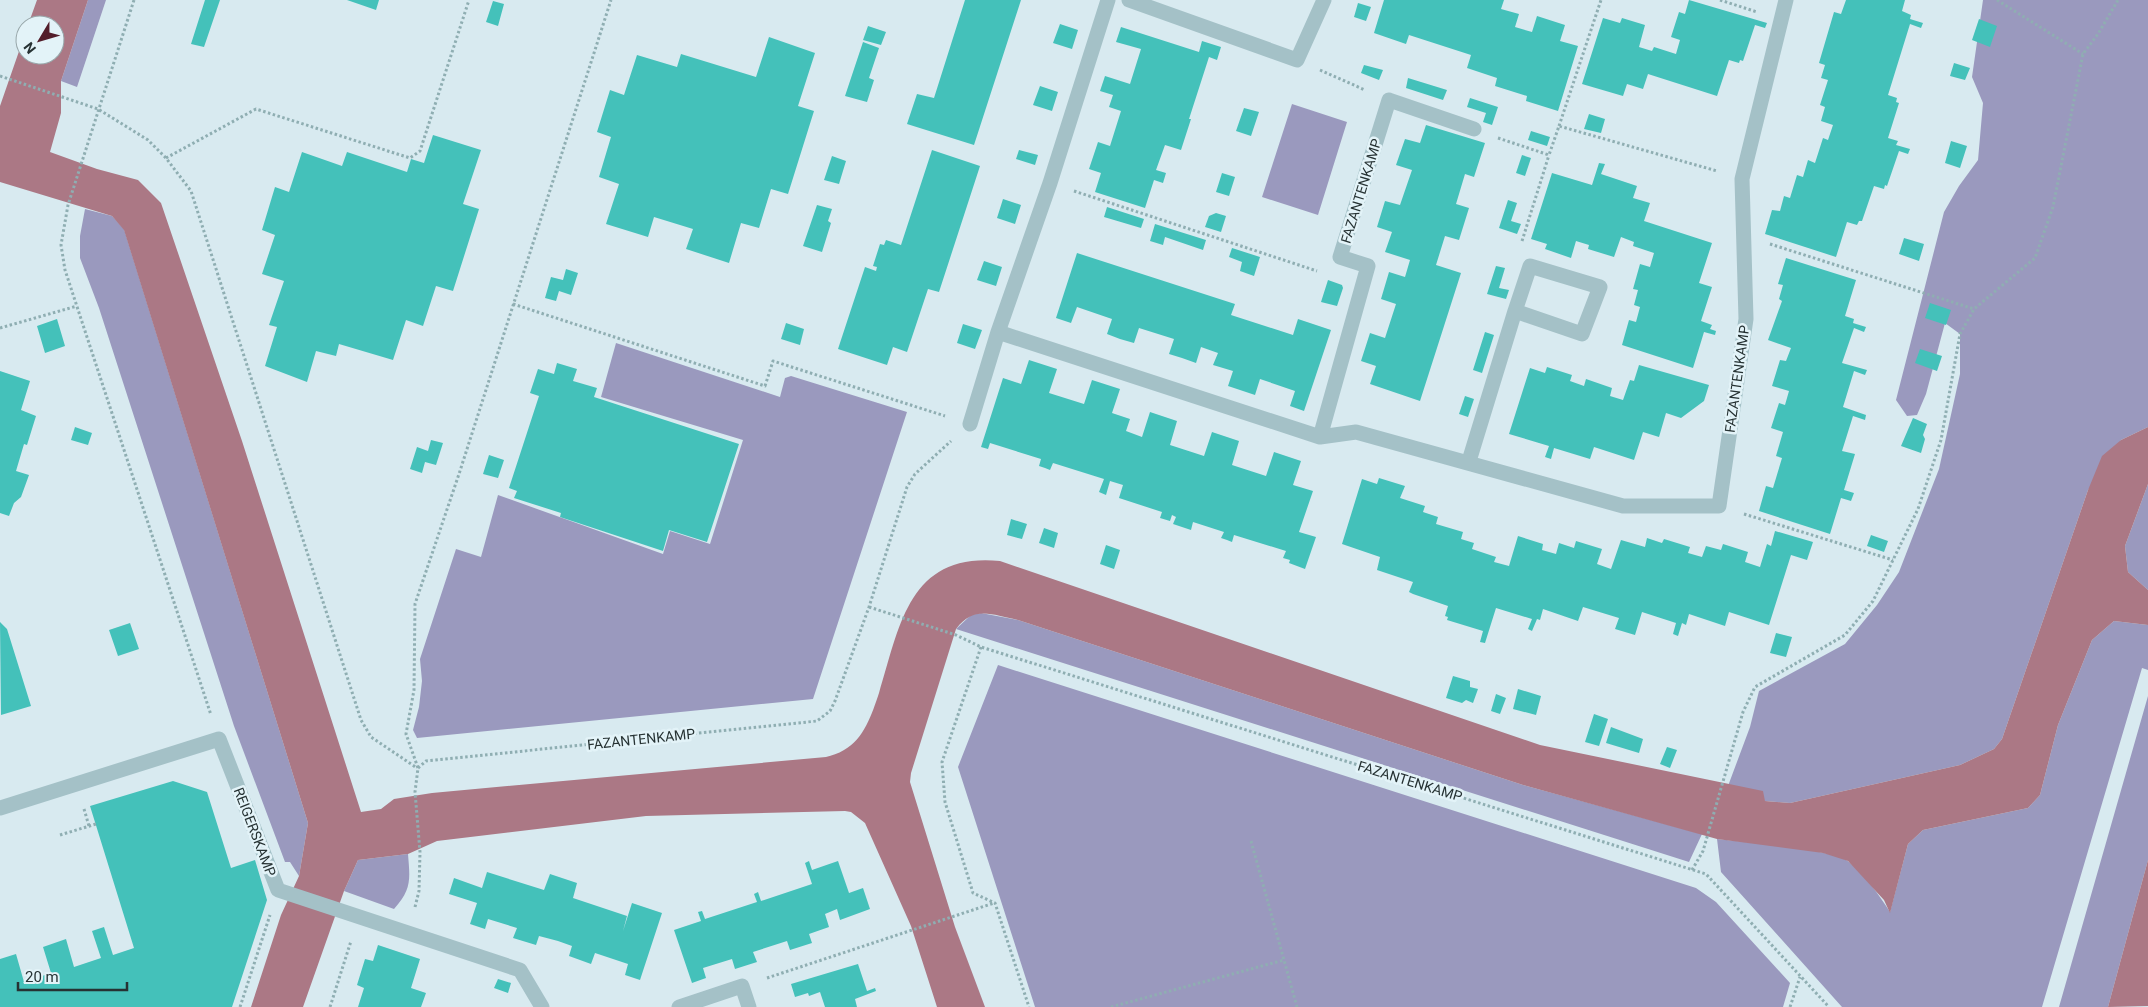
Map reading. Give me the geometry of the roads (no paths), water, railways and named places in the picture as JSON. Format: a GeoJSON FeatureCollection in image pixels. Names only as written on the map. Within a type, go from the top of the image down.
{"type":"FeatureCollection","features":[{"type":"Feature","properties":{"kind":"street"},"geometry":{"type":"LineString","coordinates":[[970,424],[998,332],[1050,183],[1108,0]]}},
{"type":"Feature","properties":{"kind":"street"},"geometry":{"type":"LineString","coordinates":[[1129,0],[1297,60],[1324,0]]}},
{"type":"Feature","properties":{"kind":"street","name":"FAZANTENKAMP"},"geometry":{"type":"LineString","coordinates":[[1468,461],[1623,506],[1719,506],[1746,320],[1742,179],[1786,0]]}},
{"type":"Feature","properties":{"kind":"street","name":"FAZANTENKAMP"},"geometry":{"type":"LineString","coordinates":[[1320,437],[1368,266],[1340,257],[1389,100],[1474,129]]}},
{"type":"Feature","properties":{"kind":"street"},"geometry":{"type":"LineString","coordinates":[[998,332],[1320,437],[1356,432],[1468,461],[1515,311],[1530,266],[1600,288],[1582,334],[1515,311]]}},
{"type":"Feature","properties":{"kind":"street","name":"REIGERSKAMP"},"geometry":{"type":"LineString","coordinates":[[0,808],[219,739],[283,892],[520,970],[542,1007]]}},
{"type":"Feature","properties":{"kind":"street"},"geometry":{"type":"LineString","coordinates":[[679,1007],[742,986],[748,1007]]}}]}
